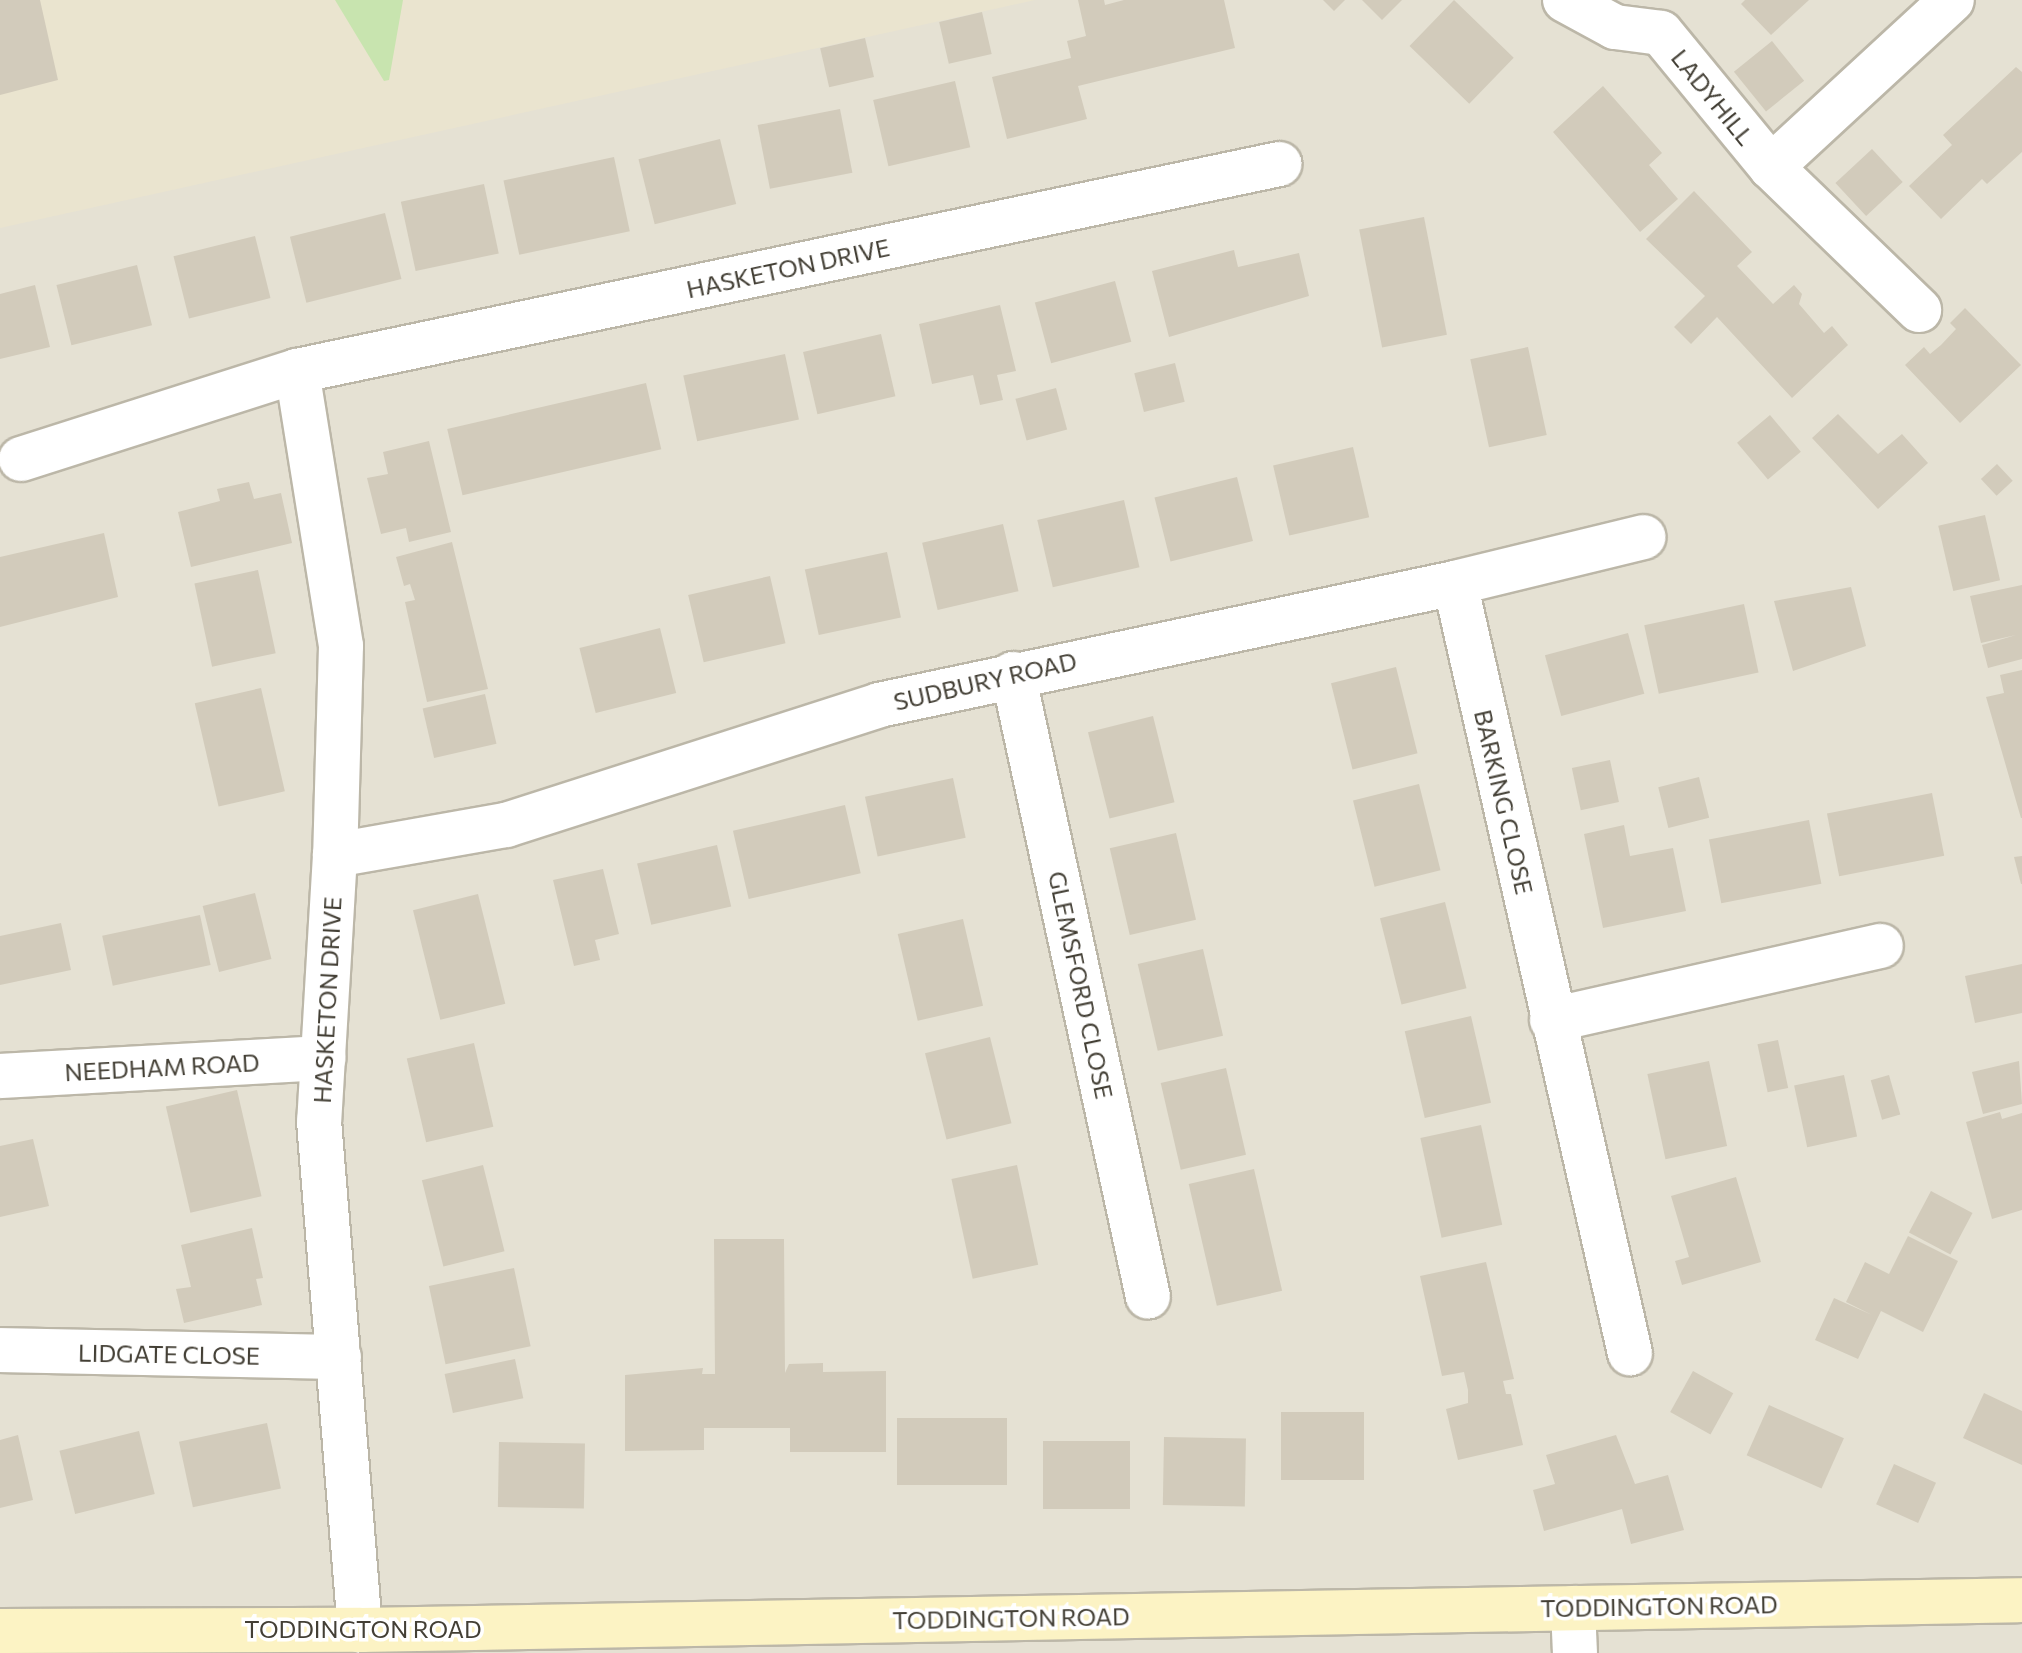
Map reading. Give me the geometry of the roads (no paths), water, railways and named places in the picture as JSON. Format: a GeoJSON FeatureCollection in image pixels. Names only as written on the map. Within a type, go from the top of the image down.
{"type":"FeatureCollection","features":[{"type":"Feature","properties":{"kind":"main road","name":"TODDINGTON ROAD"},"geometry":{"type":"LineString","coordinates":[[0,1631],[86,1641],[360,1630],[2022,1600]]}},
{"type":"Feature","properties":{"kind":"street","name":"LADYHILL"},"geometry":{"type":"LineString","coordinates":[[1565,0],[1615,27],[1661,33],[1771,167],[1919,310]]}},
{"type":"Feature","properties":{"kind":"street","name":"LADYHILL"},"geometry":{"type":"LineString","coordinates":[[1771,167],[1952,0]]}},
{"type":"Feature","properties":{"kind":"street","name":"HASKETON DRIVE"},"geometry":{"type":"LineString","coordinates":[[21,459],[297,371],[1279,164]]}},
{"type":"Feature","properties":{"kind":"street","name":"HASKETON DRIVE"},"geometry":{"type":"LineString","coordinates":[[297,371],[341,646],[335,855],[319,1121],[360,1630]]}},
{"type":"Feature","properties":{"kind":"street","name":"SUDBURY ROAD"},"geometry":{"type":"LineString","coordinates":[[335,855],[506,825],[763,739],[1013,674],[1455,583],[1643,537]]}},
{"type":"Feature","properties":{"kind":"street","name":"BARKING CLOSE"},"geometry":{"type":"LineString","coordinates":[[1455,583],[1630,1353]]}},
{"type":"Feature","properties":{"kind":"street","name":"GLEMSFORD CLOSE"},"geometry":{"type":"LineString","coordinates":[[1013,674],[1148,1297]]}},
{"type":"Feature","properties":{"kind":"street"},"geometry":{"type":"LineString","coordinates":[[1552,1020],[1881,946]]}},
{"type":"Feature","properties":{"kind":"street","name":"NEEDHAM ROAD"},"geometry":{"type":"LineString","coordinates":[[0,1076],[324,1058]]}},
{"type":"Feature","properties":{"kind":"street","name":"LIDGATE CLOSE"},"geometry":{"type":"LineString","coordinates":[[0,1350],[339,1357]]}},
{"type":"Feature","properties":{"kind":"street"},"geometry":{"type":"LineString","coordinates":[[1573,1608],[1575,1653]]}}]}
